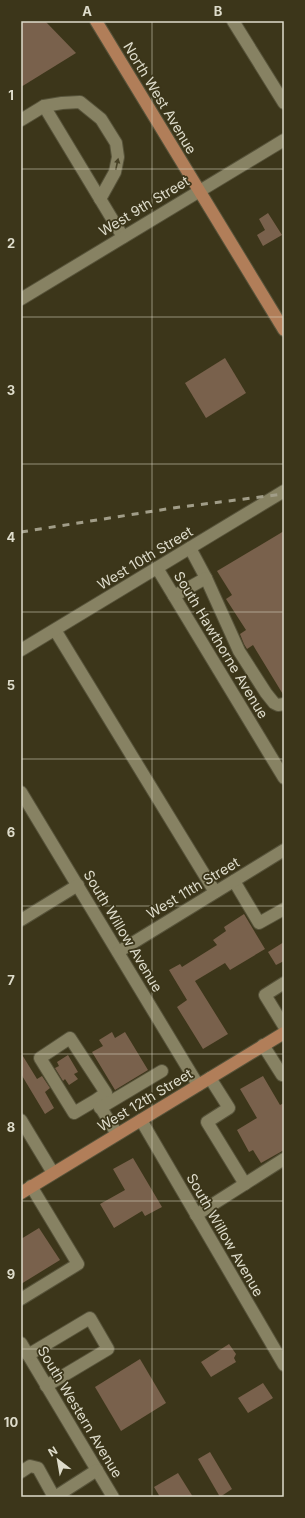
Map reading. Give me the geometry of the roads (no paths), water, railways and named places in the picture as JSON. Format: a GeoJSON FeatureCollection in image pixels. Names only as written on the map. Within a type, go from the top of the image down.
{"type":"FeatureCollection","features":[{"type":"Feature","properties":{"kind":"main road","name":"North West Avenue"},"geometry":{"type":"LineString","coordinates":[[96,21],[284,330]]}},
{"type":"Feature","properties":{"kind":"main road","name":"West 12th Street"},"geometry":{"type":"LineString","coordinates":[[26,1190],[284,1033]]}},
{"type":"Feature","properties":{"kind":"street"},"geometry":{"type":"LineString","coordinates":[[234,21],[284,103]]}},
{"type":"Feature","properties":{"kind":"street"},"geometry":{"type":"LineString","coordinates":[[21,120],[44,106],[80,102],[101,118],[116,143],[118,156],[115,172],[100,200]]}},
{"type":"Feature","properties":{"kind":"street"},"geometry":{"type":"LineString","coordinates":[[44,106],[123,237]]}},
{"type":"Feature","properties":{"kind":"street","name":"West 9th Street"},"geometry":{"type":"LineString","coordinates":[[21,299],[284,140]]}},
{"type":"Feature","properties":{"kind":"street","name":"West 10th Street"},"geometry":{"type":"LineString","coordinates":[[21,650],[284,492]]}},
{"type":"Feature","properties":{"kind":"street"},"geometry":{"type":"LineString","coordinates":[[190,548],[206,578],[239,651],[274,703],[278,705],[284,704]]}},
{"type":"Feature","properties":{"kind":"street","name":"South Hawthorne Avenue"},"geometry":{"type":"LineString","coordinates":[[157,568],[284,778]]}},
{"type":"Feature","properties":{"kind":"street"},"geometry":{"type":"LineString","coordinates":[[174,596],[206,578]]}},
{"type":"Feature","properties":{"kind":"street"},"geometry":{"type":"LineString","coordinates":[[55,630],[215,892]]}},
{"type":"Feature","properties":{"kind":"street","name":"South Willow Avenue"},"geometry":{"type":"LineString","coordinates":[[21,792],[198,1085]]}},
{"type":"Feature","properties":{"kind":"street","name":"West 11th Street"},"geometry":{"type":"LineString","coordinates":[[118,952],[284,850]]}},
{"type":"Feature","properties":{"kind":"street"},"geometry":{"type":"LineString","coordinates":[[234,881],[259,923],[284,908]]}},
{"type":"Feature","properties":{"kind":"street"},"geometry":{"type":"LineString","coordinates":[[21,920],[78,886]]}},
{"type":"Feature","properties":{"kind":"street"},"geometry":{"type":"LineString","coordinates":[[284,983],[265,995],[284,1026]]}},
{"type":"Feature","properties":{"kind":"street"},"geometry":{"type":"LineString","coordinates":[[98,1104],[106,1093],[70,1038],[40,1058],[74,1113],[98,1104],[162,1071]]}},
{"type":"Feature","properties":{"kind":"street"},"geometry":{"type":"LineString","coordinates":[[263,1046],[282,1075],[284,1074]]}},
{"type":"Feature","properties":{"kind":"street"},"geometry":{"type":"LineString","coordinates":[[210,1078],[229,1108],[207,1122],[245,1184]]}},
{"type":"Feature","properties":{"kind":"street"},"geometry":{"type":"LineString","coordinates":[[98,1104],[117,1134]]}},
{"type":"Feature","properties":{"kind":"street"},"geometry":{"type":"LineString","coordinates":[[21,1120],[53,1173]]}},
{"type":"Feature","properties":{"kind":"street","name":"South Willow Avenue"},"geometry":{"type":"LineString","coordinates":[[140,1120],[284,1365]]}},
{"type":"Feature","properties":{"kind":"street"},"geometry":{"type":"LineString","coordinates":[[196,1215],[284,1160]]}},
{"type":"Feature","properties":{"kind":"street"},"geometry":{"type":"LineString","coordinates":[[21,1299],[78,1264],[26,1190]]}},
{"type":"Feature","properties":{"kind":"street"},"geometry":{"type":"LineString","coordinates":[[28,1355],[90,1318],[108,1349],[46,1386]]}},
{"type":"Feature","properties":{"kind":"street","name":"South Western Avenue"},"geometry":{"type":"LineString","coordinates":[[21,1343],[113,1497]]}},
{"type":"Feature","properties":{"kind":"street"},"geometry":{"type":"LineString","coordinates":[[21,1472],[30,1466],[38,1468],[54,1497],[97,1470]]}},
{"type":"Feature","properties":{"kind":"railway"},"geometry":{"type":"LineString","coordinates":[[21,532],[173,508],[284,494]]}}]}
